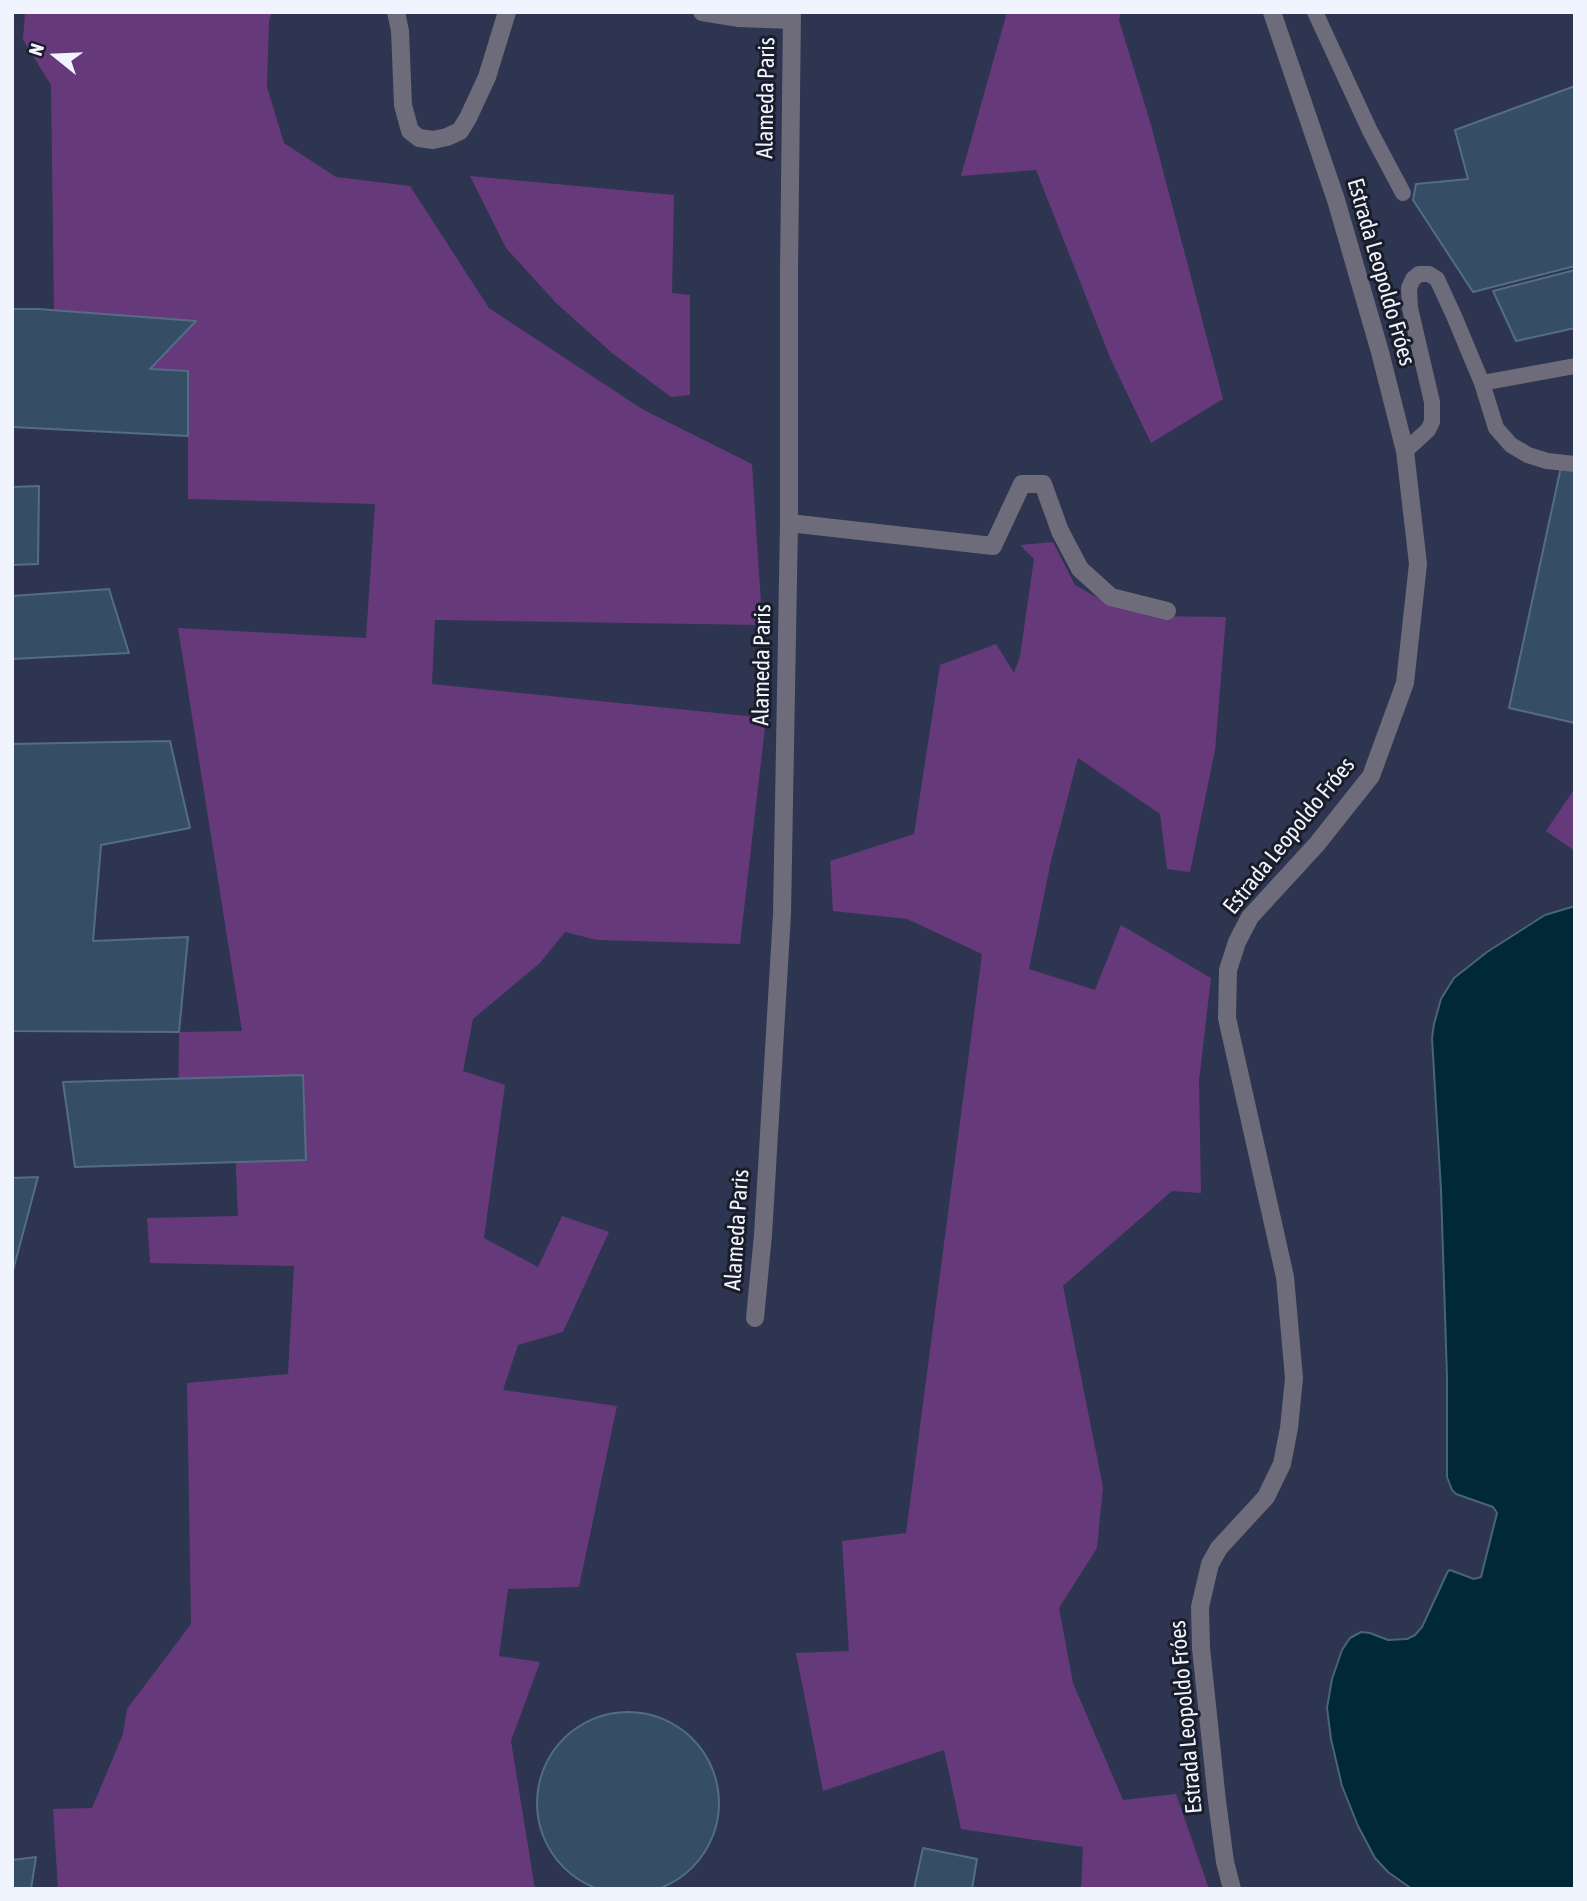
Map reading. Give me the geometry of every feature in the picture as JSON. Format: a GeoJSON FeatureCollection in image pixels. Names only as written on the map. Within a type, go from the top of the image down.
{"type":"FeatureCollection","features":[{"type":"Feature","properties":{"kind":"street"},"geometry":{"type":"LineString","coordinates":[[396,12],[400,32],[403,106],[410,131],[419,138],[433,140],[460,131],[468,118],[487,77],[507,12]]}},
{"type":"Feature","properties":{"kind":"street"},"geometry":{"type":"LineString","coordinates":[[702,12],[739,18],[792,16]]}},
{"type":"Feature","properties":{"kind":"street","name":"Estrada Leopoldo Fróes"},"geometry":{"type":"LineString","coordinates":[[1232,1889],[1225,1862],[1214,1775],[1201,1648],[1200,1607],[1210,1564],[1219,1548],[1266,1497],[1282,1464],[1294,1378],[1285,1277],[1227,1018],[1228,970],[1237,942],[1250,917],[1317,844],[1371,776],[1405,683],[1418,564],[1405,451],[1380,352],[1336,200],[1272,12]]}},
{"type":"Feature","properties":{"kind":"street","name":"Alameda Paris"},"geometry":{"type":"LineString","coordinates":[[755,1318],[763,1235],[782,914],[789,523],[792,16]]}},
{"type":"Feature","properties":{"kind":"street"},"geometry":{"type":"LineString","coordinates":[[789,523],[993,546],[1022,484],[1043,484],[1060,531],[1080,569],[1111,597],[1167,611]]}},
{"type":"Feature","properties":{"kind":"lane"},"geometry":{"type":"LineString","coordinates":[[1315,12],[1331,50],[1403,193]]}},
{"type":"Feature","properties":{"kind":"lane"},"geometry":{"type":"LineString","coordinates":[[1405,451],[1428,430],[1432,422],[1432,402],[1410,309],[1409,288],[1419,274],[1429,274],[1437,279],[1482,383],[1496,428],[1511,445],[1528,455],[1547,461],[1575,464]]}},
{"type":"Feature","properties":{"kind":"lane"},"geometry":{"type":"LineString","coordinates":[[1482,383],[1575,366]]}},
{"type":"Feature","properties":{"kind":"shaded area"},"geometry":{"type":"Polygon","coordinates":[[[25,12],[272,12],[269,21],[267,87],[284,143],[336,177],[410,186],[489,308],[642,409],[752,464],[761,625],[435,620],[432,684],[766,718],[740,944],[597,940],[565,932],[540,963],[473,1019],[463,1071],[505,1085],[484,1238],[538,1267],[562,1216],[609,1232],[563,1332],[518,1345],[503,1390],[617,1406],[579,1587],[508,1589],[499,1656],[540,1662],[511,1741],[535,1889],[58,1889],[53,1809],[92,1808],[123,1734],[127,1709],[191,1624],[187,1383],[288,1374],[294,1266],[150,1263],[147,1218],[238,1216],[234,1123],[178,1120],[179,1032],[242,1031],[178,628],[366,638],[375,504],[188,499],[188,372],[150,369],[54,313],[51,85],[23,40],[25,12]]]}},
{"type":"Feature","properties":{"kind":"shaded area"},"geometry":{"type":"Polygon","coordinates":[[[1007,12],[1121,12],[1119,20],[1151,125],[1223,399],[1151,443],[1111,360],[1036,170],[961,176],[1007,12]]]}},
{"type":"Feature","properties":{"kind":"shaded area"},"geometry":{"type":"Polygon","coordinates":[[[470,176],[674,195],[672,293],[690,295],[690,395],[671,397],[612,353],[556,303],[506,248],[470,176]]]}},
{"type":"Feature","properties":{"kind":"shaded area"},"geometry":{"type":"Polygon","coordinates":[[[1053,542],[1075,585],[1107,603],[1150,616],[1226,617],[1215,750],[1190,872],[1167,869],[1160,814],[1078,758],[1051,861],[1029,969],[1095,990],[1121,925],[1211,978],[1199,1081],[1201,1193],[1172,1191],[1063,1286],[1103,1487],[1097,1548],[1059,1608],[1073,1683],[1123,1800],[1176,1794],[1209,1889],[1081,1889],[1083,1847],[961,1829],[944,1750],[823,1791],[796,1653],[849,1651],[842,1541],[906,1533],[982,954],[907,919],[833,911],[830,861],[914,834],[940,665],[996,644],[1014,673],[1020,656],[1034,559],[1020,545],[1053,542]]]}},
{"type":"Feature","properties":{"kind":"shaded area"},"geometry":{"type":"Polygon","coordinates":[[[1575,788],[1575,851],[1546,831],[1575,788]]]}},
{"type":"Feature","properties":{"kind":"water"},"geometry":{"type":"Polygon","coordinates":[[[1575,906],[1575,1889],[1412,1889],[1388,1872],[1375,1858],[1358,1826],[1342,1786],[1327,1708],[1332,1679],[1342,1650],[1350,1638],[1361,1632],[1388,1640],[1407,1639],[1422,1627],[1448,1571],[1474,1579],[1481,1577],[1497,1513],[1493,1507],[1456,1494],[1447,1477],[1447,1377],[1441,1190],[1432,1038],[1434,1024],[1441,999],[1454,978],[1487,952],[1545,915],[1575,906]]]}},
{"type":"Feature","properties":{"kind":"building"},"geometry":{"type":"Polygon","coordinates":[[[1575,86],[1575,266],[1473,292],[1413,200],[1416,184],[1468,179],[1455,130],[1575,86]]]}},
{"type":"Feature","properties":{"kind":"building"},"geometry":{"type":"Polygon","coordinates":[[[1575,270],[1575,328],[1516,341],[1493,291],[1575,270]]]}},
{"type":"Feature","properties":{"kind":"building"},"geometry":{"type":"Polygon","coordinates":[[[12,309],[196,321],[150,369],[188,371],[188,436],[12,427],[12,309]]]}},
{"type":"Feature","properties":{"kind":"building"},"geometry":{"type":"Polygon","coordinates":[[[1561,467],[1575,470],[1575,723],[1509,708],[1561,467]]]}},
{"type":"Feature","properties":{"kind":"building"},"geometry":{"type":"Polygon","coordinates":[[[39,486],[38,564],[12,565],[12,487],[39,486]]]}},
{"type":"Feature","properties":{"kind":"building"},"geometry":{"type":"Polygon","coordinates":[[[109,589],[129,653],[12,659],[12,596],[109,589]]]}},
{"type":"Feature","properties":{"kind":"building"},"geometry":{"type":"Polygon","coordinates":[[[170,741],[190,828],[101,845],[93,941],[188,937],[179,1032],[12,1031],[12,744],[170,741]]]}},
{"type":"Feature","properties":{"kind":"building"},"geometry":{"type":"Polygon","coordinates":[[[303,1075],[306,1160],[75,1167],[63,1082],[303,1075]]]}},
{"type":"Feature","properties":{"kind":"building"},"geometry":{"type":"Polygon","coordinates":[[[38,1177],[12,1274],[12,1178],[38,1177]]]}},
{"type":"Feature","properties":{"kind":"building"},"geometry":{"type":"Polygon","coordinates":[[[628,1712],[663,1719],[679,1727],[692,1739],[704,1752],[712,1768],[719,1803],[712,1838],[704,1854],[692,1867],[679,1879],[663,1887],[628,1894],[593,1887],[577,1879],[564,1867],[552,1854],[544,1838],[537,1803],[544,1768],[552,1752],[564,1739],[577,1727],[593,1719],[628,1712]]]}},
{"type":"Feature","properties":{"kind":"building"},"geometry":{"type":"Polygon","coordinates":[[[923,1848],[977,1859],[972,1889],[914,1889],[923,1848]]]}},
{"type":"Feature","properties":{"kind":"building"},"geometry":{"type":"Polygon","coordinates":[[[36,1857],[31,1889],[12,1889],[12,1860],[36,1857]]]}}]}
